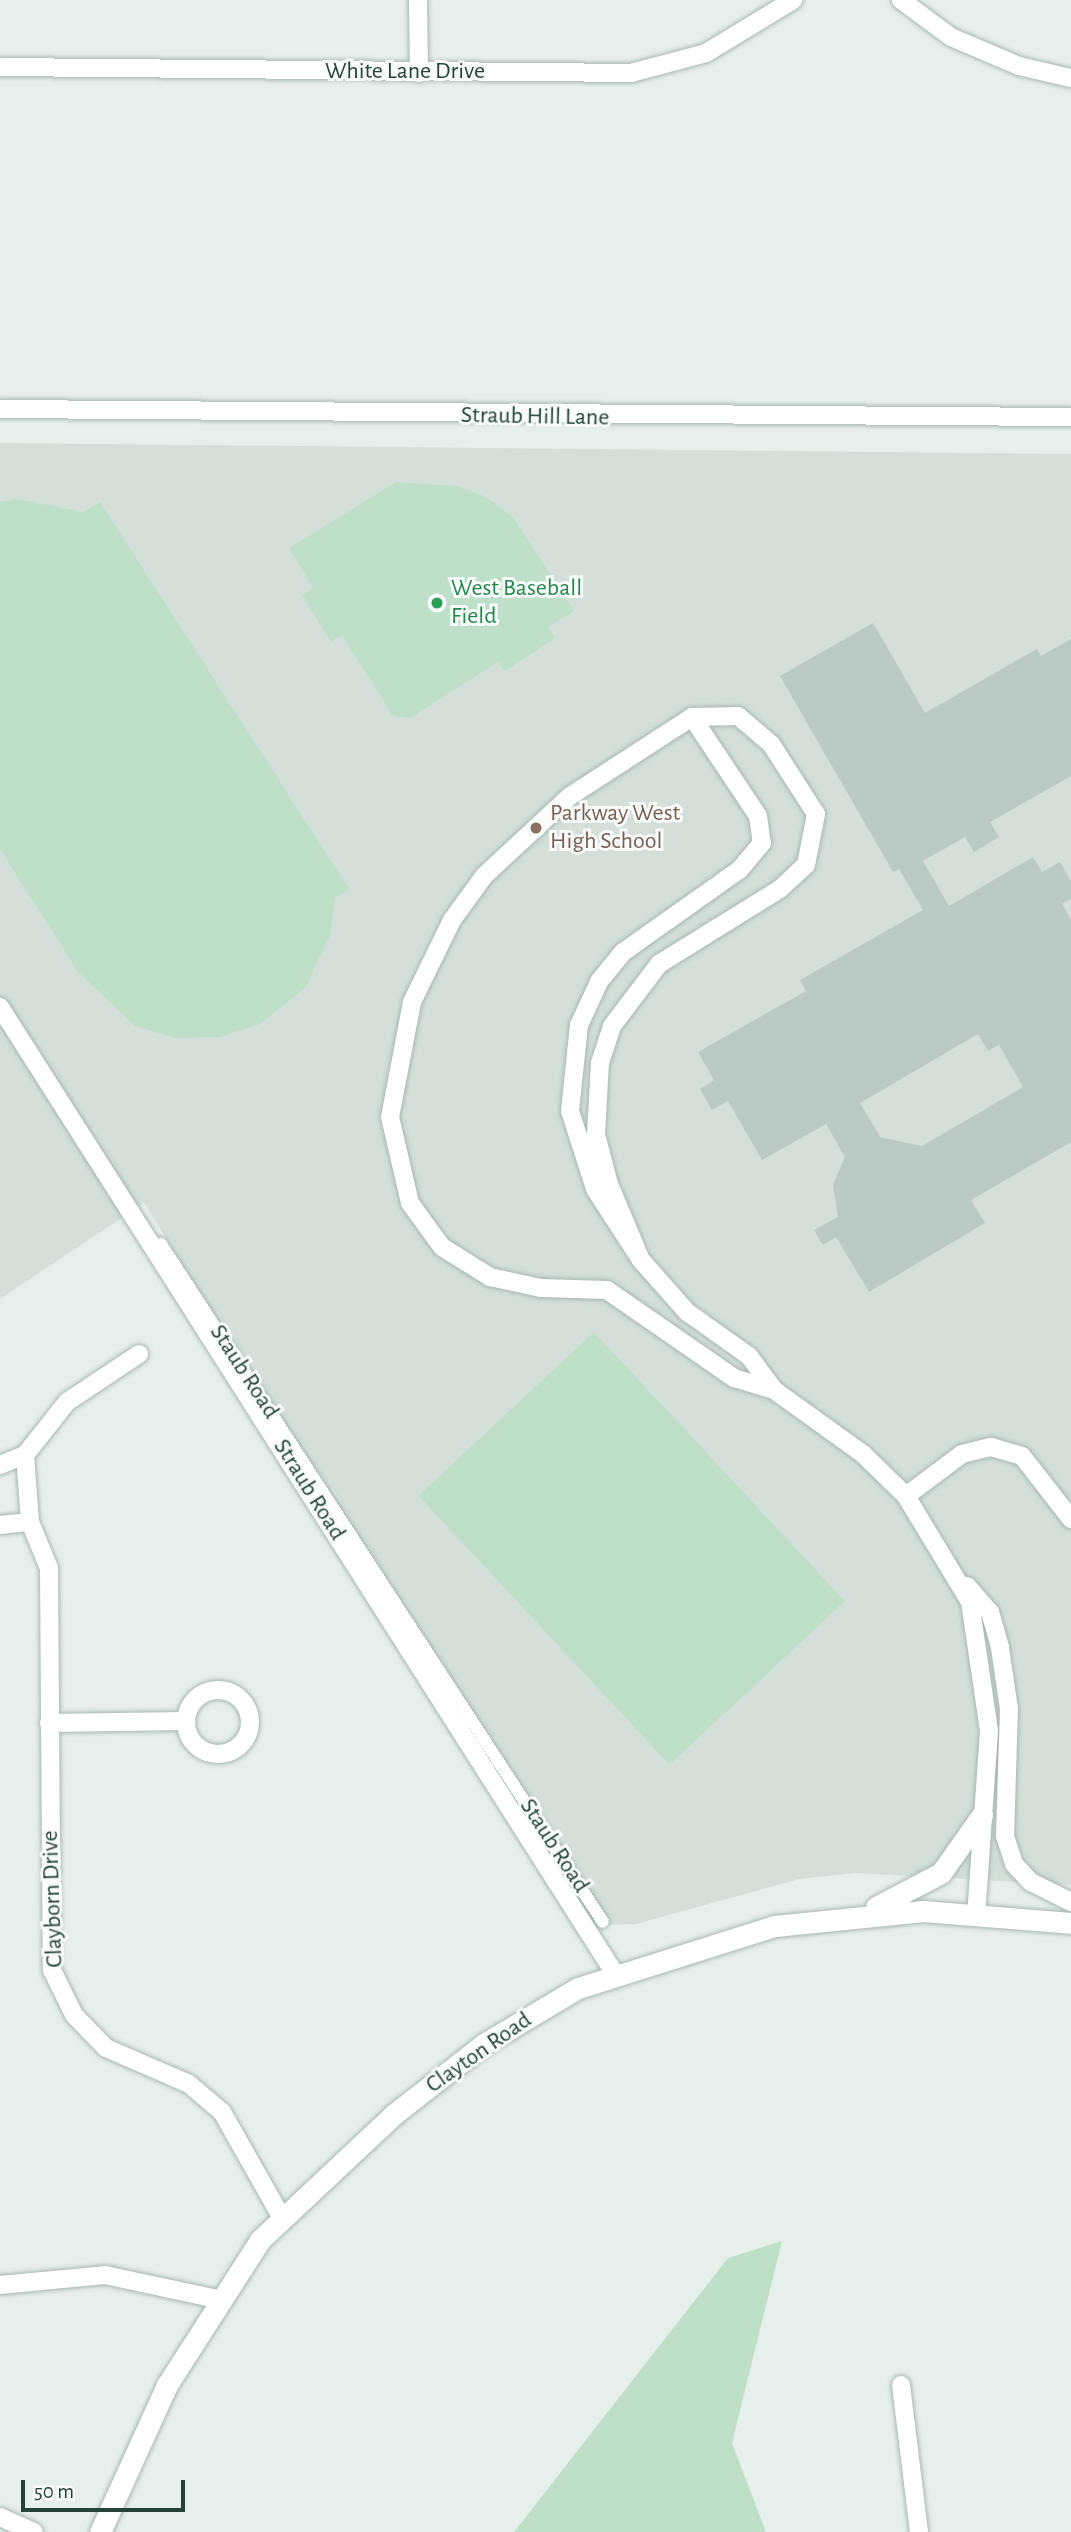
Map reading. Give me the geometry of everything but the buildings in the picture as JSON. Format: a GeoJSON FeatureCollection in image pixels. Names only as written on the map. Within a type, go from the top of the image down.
{"type":"FeatureCollection","features":[{"type":"Feature","properties":{"kind":"main road"},"geometry":{"type":"LineString","coordinates":[[857,1914],[941,1873],[982,1815]]}},
{"type":"Feature","properties":{"kind":"main road","name":"Clayton Road"},"geometry":{"type":"LineString","coordinates":[[100,2532],[167,2385],[222,2300],[282,2218],[393,2115],[484,2044],[578,1987],[725,1938],[857,1914],[976,1915],[1071,1923]]}},
{"type":"Feature","properties":{"kind":"street"},"geometry":{"type":"LineString","coordinates":[[418,0],[419,72]]}},
{"type":"Feature","properties":{"kind":"street","name":"White Lane Drive"},"geometry":{"type":"LineString","coordinates":[[0,67],[631,72],[706,54],[793,0]]}},
{"type":"Feature","properties":{"kind":"street"},"geometry":{"type":"LineString","coordinates":[[901,0],[951,37],[1019,66],[1071,78]]}},
{"type":"Feature","properties":{"kind":"street","name":"Straub Hill Lane"},"geometry":{"type":"LineString","coordinates":[[0,409],[1071,417]]}},
{"type":"Feature","properties":{"kind":"street"},"geometry":{"type":"LineString","coordinates":[[641,1260],[609,1184],[596,1133],[600,1063],[612,1026],[659,964],[780,889],[806,865],[816,814],[771,744],[738,716],[692,717],[569,797],[484,876],[453,920],[412,1002],[399,1050],[390,1117],[394,1153],[410,1203],[442,1247],[480,1270],[541,1288],[607,1290],[734,1378],[774,1390]]}},
{"type":"Feature","properties":{"kind":"street"},"geometry":{"type":"LineString","coordinates":[[692,717],[758,816],[762,844],[739,870],[623,952],[590,998],[570,1074],[570,1111],[595,1189],[641,1260],[687,1312],[749,1356],[774,1390],[863,1454],[906,1496],[955,1574],[990,1612],[1000,1648],[1009,1709],[1005,1836],[1014,1864],[1031,1882],[1071,1902]]}},
{"type":"Feature","properties":{"kind":"street","name":"Staub Road"},"geometry":{"type":"LineString","coordinates":[[0,997],[603,1922]]}},
{"type":"Feature","properties":{"kind":"street","name":"Straub Road"},"geometry":{"type":"LineString","coordinates":[[0,1007],[615,1974]]}},
{"type":"Feature","properties":{"kind":"street"},"geometry":{"type":"LineString","coordinates":[[0,1465],[25,1455],[66,1402],[139,1354]]}},
{"type":"Feature","properties":{"kind":"street"},"geometry":{"type":"LineString","coordinates":[[906,1496],[962,1454],[991,1447],[1022,1457],[1071,1519]]}},
{"type":"Feature","properties":{"kind":"street","name":"Clayborn Drive"},"geometry":{"type":"LineString","coordinates":[[25,1455],[30,1522],[49,1568],[52,1970],[62,1996],[106,2048],[188,2084],[222,2112],[282,2218]]}},
{"type":"Feature","properties":{"kind":"street"},"geometry":{"type":"LineString","coordinates":[[0,1525],[30,1522]]}},
{"type":"Feature","properties":{"kind":"street"},"geometry":{"type":"LineString","coordinates":[[955,1574],[979,1639],[987,1718],[976,1915]]}},
{"type":"Feature","properties":{"kind":"street"},"geometry":{"type":"LineString","coordinates":[[49,1723],[186,1721]]}},
{"type":"Feature","properties":{"kind":"street"},"geometry":{"type":"LineString","coordinates":[[0,2285],[105,2275],[222,2300]]}},
{"type":"Feature","properties":{"kind":"street"},"geometry":{"type":"LineString","coordinates":[[901,2385],[919,2532]]}},
{"type":"Feature","properties":{"kind":"street"},"geometry":{"type":"LineString","coordinates":[[0,2517],[34,2532]]}},
{"type":"Feature","properties":{"kind":"shaded area","name":"Parkway West High School"},"geometry":{"type":"Polygon","coordinates":[[[0,443],[1071,454],[1071,1885],[855,1873],[799,1879],[636,1924],[597,1925],[144,1203],[0,1299],[0,443]]]}},
{"type":"Feature","properties":{"kind":"green space","name":"West Baseball Field"},"geometry":{"type":"Polygon","coordinates":[[[396,482],[459,486],[486,497],[513,517],[574,611],[548,627],[555,638],[505,671],[498,662],[410,718],[392,715],[342,635],[331,642],[302,595],[313,588],[289,548],[396,482]]]}},
{"type":"Feature","properties":{"kind":"green space"},"geometry":{"type":"Polygon","coordinates":[[[18,499],[83,512],[100,502],[349,889],[335,898],[330,936],[305,988],[260,1024],[220,1037],[175,1038],[135,1026],[79,973],[0,849],[0,502],[18,499]]]}},
{"type":"Feature","properties":{"kind":"green space"},"geometry":{"type":"Polygon","coordinates":[[[594,1332],[845,1601],[669,1765],[418,1496],[594,1332]]]}},
{"type":"Feature","properties":{"kind":"green space"},"geometry":{"type":"Polygon","coordinates":[[[782,2241],[732,2443],[766,2532],[514,2532],[728,2258],[782,2241]]]}},
{"type":"Feature","properties":{"kind":"place","name":"West Baseball Field"},"geometry":{"type":"Point","coordinates":[437,603]}},
{"type":"Feature","properties":{"kind":"place","name":"Parkway West High School"},"geometry":{"type":"Point","coordinates":[536,828]}}]}
